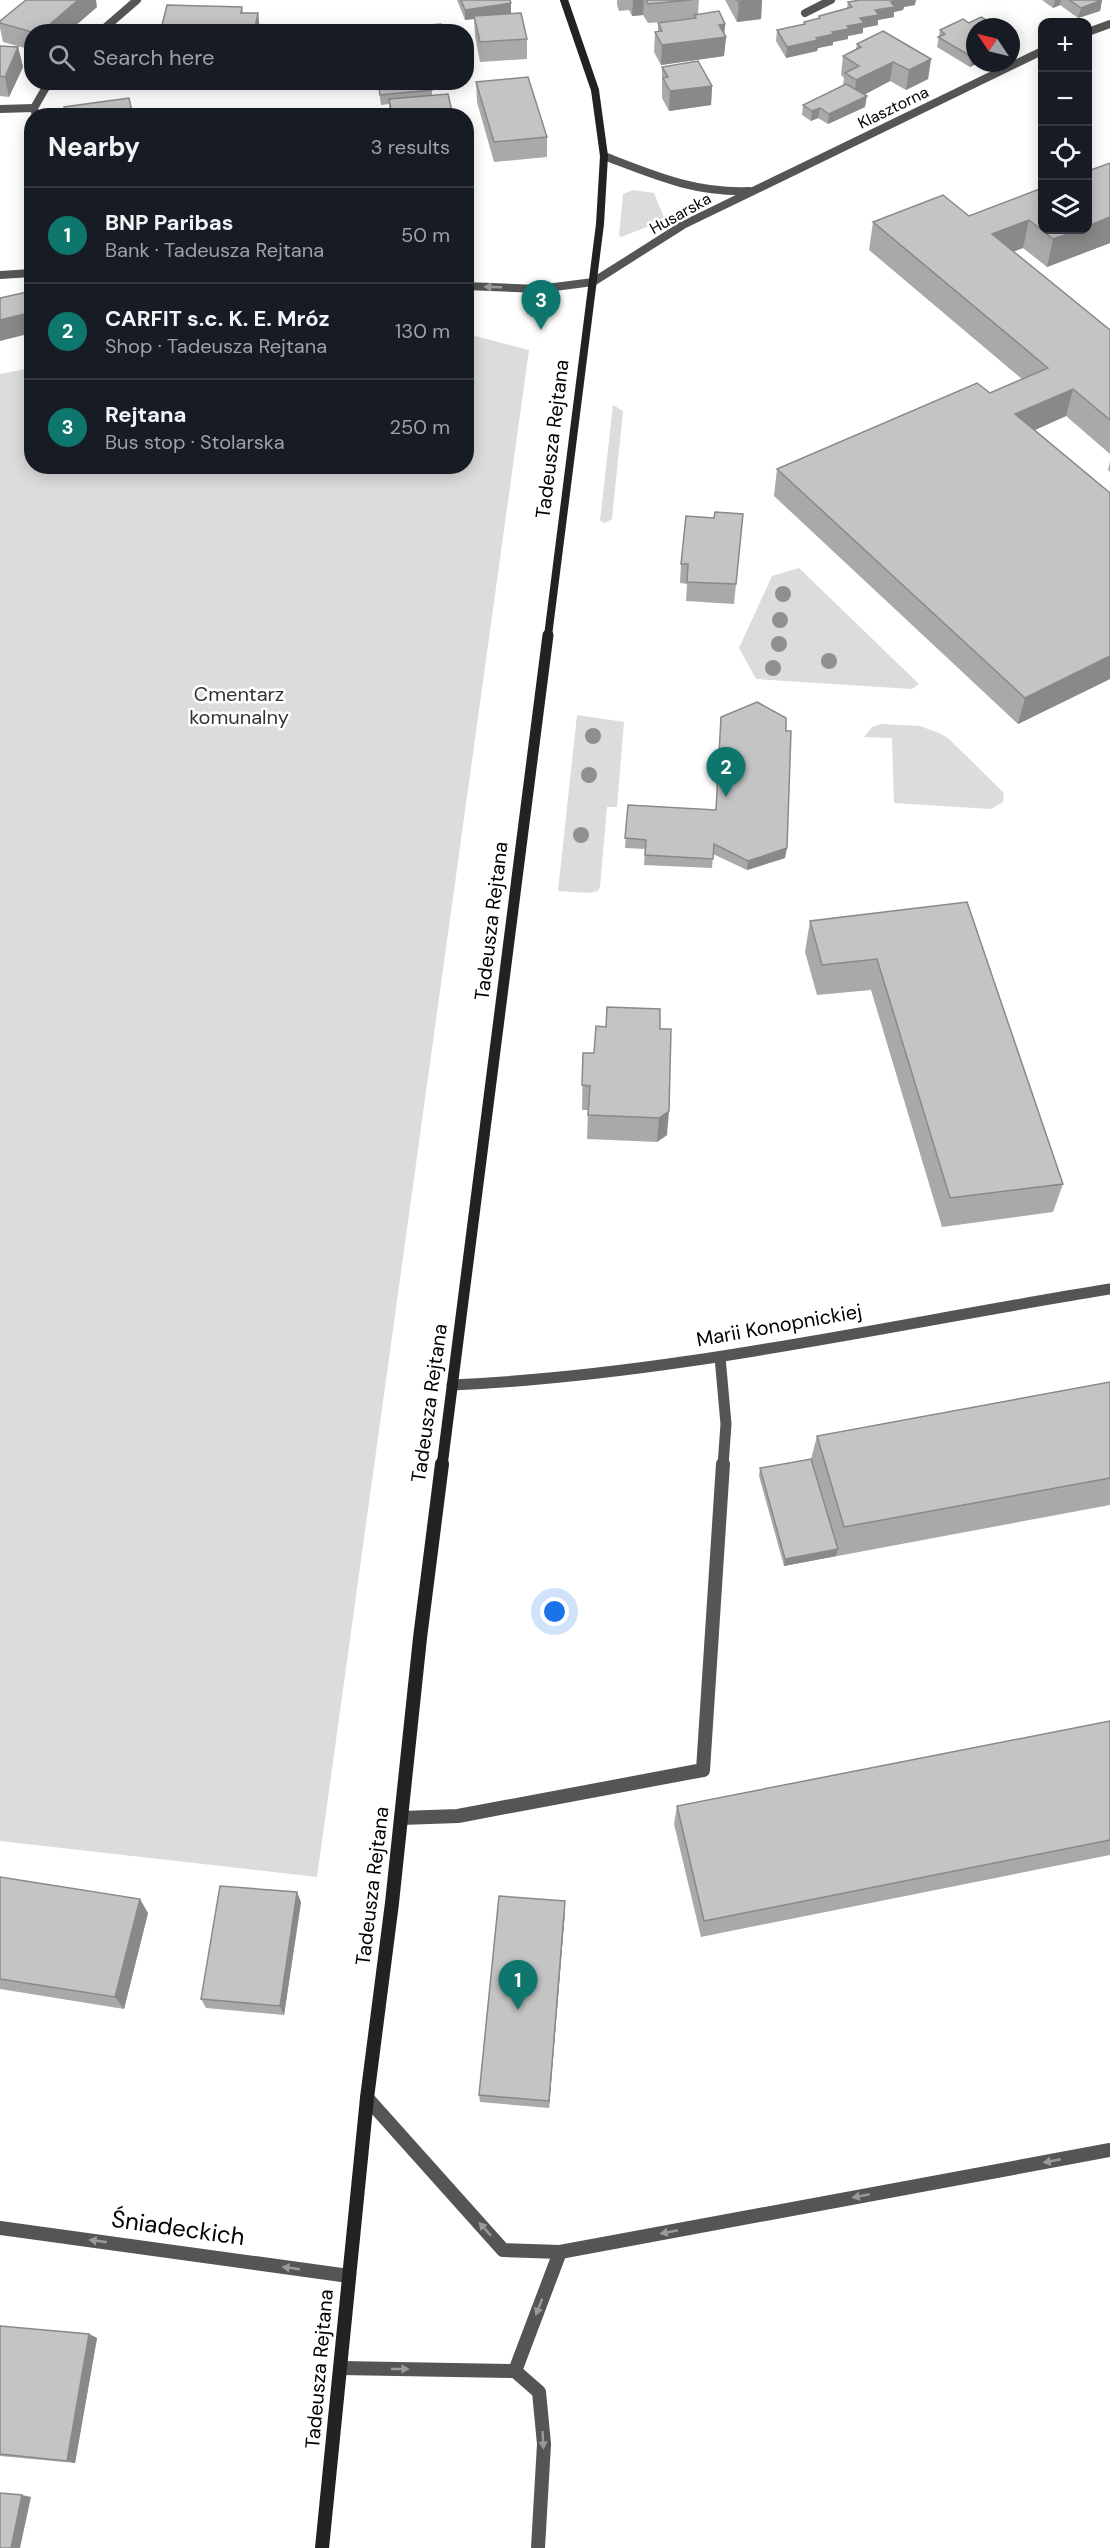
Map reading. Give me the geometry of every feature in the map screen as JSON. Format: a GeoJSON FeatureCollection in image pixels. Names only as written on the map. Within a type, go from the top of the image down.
{"type":"FeatureCollection","features":[{"type":"Feature","properties":{"kind":"street"},"geometry":{"type":"LineString","coordinates":[[109,24],[137,0]]}},
{"type":"Feature","properties":{"kind":"street"},"geometry":{"type":"LineString","coordinates":[[474,286],[539,289],[593,282],[600,224],[604,156],[595,90],[564,0]]}},
{"type":"Feature","properties":{"kind":"street"},"geometry":{"type":"LineString","coordinates":[[805,13],[831,0]]}},
{"type":"Feature","properties":{"kind":"street"},"geometry":{"type":"LineString","coordinates":[[1092,31],[1110,24]]}},
{"type":"Feature","properties":{"kind":"street","name":"Klasztorna"},"geometry":{"type":"LineString","coordinates":[[756,191],[1038,53]]}},
{"type":"Feature","properties":{"kind":"street"},"geometry":{"type":"LineString","coordinates":[[37,108],[45,90]]}},
{"type":"Feature","properties":{"kind":"street"},"geometry":{"type":"LineString","coordinates":[[0,109],[24,111]]}},
{"type":"Feature","properties":{"kind":"street","name":"Husarska"},"geometry":{"type":"LineString","coordinates":[[604,156],[670,181],[719,192],[756,191]]}},
{"type":"Feature","properties":{"kind":"street","name":"Husarska"},"geometry":{"type":"LineString","coordinates":[[593,282],[683,225],[756,191]]}},
{"type":"Feature","properties":{"kind":"street"},"geometry":{"type":"LineString","coordinates":[[0,274],[24,273]]}},
{"type":"Feature","properties":{"kind":"street","name":"Tadeusza Rejtana"},"geometry":{"type":"LineString","coordinates":[[324,2543],[367,2098],[420,1638],[593,282]]}},
{"type":"Feature","properties":{"kind":"street","name":"Marii Konopnickiej"},"geometry":{"type":"LineString","coordinates":[[453,1384],[511,1383],[720,1357],[986,1308],[1110,1289]]}},
{"type":"Feature","properties":{"kind":"street"},"geometry":{"type":"LineString","coordinates":[[401,1818],[458,1816],[703,1770],[726,1424],[720,1357]]}},
{"type":"Feature","properties":{"kind":"street"},"geometry":{"type":"LineString","coordinates":[[367,2098],[504,2250],[560,2252],[1110,2150]]}},
{"type":"Feature","properties":{"kind":"street","name":"Śniadeckich"},"geometry":{"type":"LineString","coordinates":[[0,2228],[349,2276]]}},
{"type":"Feature","properties":{"kind":"street"},"geometry":{"type":"LineString","coordinates":[[515,2371],[560,2252]]}},
{"type":"Feature","properties":{"kind":"street"},"geometry":{"type":"LineString","coordinates":[[341,2368],[515,2371],[539,2392],[544,2444],[538,2548]]}},
{"type":"Feature","properties":{"kind":"green space"},"geometry":{"type":"Polygon","coordinates":[[[633,190],[654,193],[665,220],[621,237],[619,235],[623,194],[633,190]]]}},
{"type":"Feature","properties":{"kind":"green space","name":"Cmentarz komunalny"},"geometry":{"type":"Polygon","coordinates":[[[474,336],[529,350],[317,1877],[0,1841],[0,374],[24,369],[24,474],[474,474],[474,336]]]}},
{"type":"Feature","properties":{"kind":"green space"},"geometry":{"type":"Polygon","coordinates":[[[613,405],[623,411],[612,519],[605,523],[600,521],[613,405]]]}},
{"type":"Feature","properties":{"kind":"green space"},"geometry":{"type":"Polygon","coordinates":[[[799,568],[919,684],[912,689],[756,679],[739,648],[772,576],[799,568]]]}},
{"type":"Feature","properties":{"kind":"green space"},"geometry":{"type":"Polygon","coordinates":[[[577,715],[624,722],[617,807],[607,807],[600,887],[598,891],[588,893],[558,891],[577,715]]]}},
{"type":"Feature","properties":{"kind":"green space"},"geometry":{"type":"Polygon","coordinates":[[[881,724],[920,726],[948,738],[1004,793],[1003,802],[991,809],[894,803],[892,738],[864,737],[872,727],[881,724]]]}},
{"type":"Feature","properties":{"kind":"building"},"geometry":{"type":"Polygon","coordinates":[[[26,0],[78,0],[50,24],[24,24],[24,30],[0,23],[26,0]]]}},
{"type":"Feature","properties":{"kind":"building"},"geometry":{"type":"Polygon","coordinates":[[[461,0],[510,0],[511,3],[465,10],[461,0]]]}},
{"type":"Feature","properties":{"kind":"building"},"geometry":{"type":"Polygon","coordinates":[[[646,0],[691,0],[648,4],[646,0]]]}},
{"type":"Feature","properties":{"kind":"building"},"geometry":{"type":"Polygon","coordinates":[[[904,0],[891,2],[895,7],[875,10],[879,15],[860,18],[864,23],[847,26],[849,29],[832,32],[834,34],[816,38],[818,40],[787,47],[777,30],[805,24],[804,22],[820,18],[819,16],[852,7],[848,2],[904,0]]]}},
{"type":"Feature","properties":{"kind":"building"},"geometry":{"type":"Polygon","coordinates":[[[1069,0],[1102,0],[1081,8],[1069,0]]]}},
{"type":"Feature","properties":{"kind":"building"},"geometry":{"type":"Polygon","coordinates":[[[167,5],[242,7],[241,13],[258,13],[256,24],[162,24],[167,5]]]}},
{"type":"Feature","properties":{"kind":"building"},"geometry":{"type":"Polygon","coordinates":[[[719,11],[725,24],[719,25],[726,37],[662,45],[655,32],[662,31],[658,23],[696,18],[694,15],[719,11]]]}},
{"type":"Feature","properties":{"kind":"building"},"geometry":{"type":"Polygon","coordinates":[[[521,13],[527,39],[480,42],[474,16],[521,13]]]}},
{"type":"Feature","properties":{"kind":"building"},"geometry":{"type":"Polygon","coordinates":[[[963,19],[966,21],[966,53],[938,37],[945,34],[940,30],[963,19]]]}},
{"type":"Feature","properties":{"kind":"building"},"geometry":{"type":"Polygon","coordinates":[[[883,31],[931,59],[909,70],[893,62],[856,80],[845,73],[859,66],[843,56],[861,47],[857,44],[883,31]]]}},
{"type":"Feature","properties":{"kind":"building"},"geometry":{"type":"Polygon","coordinates":[[[0,46],[18,47],[5,77],[0,76],[0,46]]]}},
{"type":"Feature","properties":{"kind":"building"},"geometry":{"type":"Polygon","coordinates":[[[698,61],[712,86],[670,91],[663,78],[668,77],[662,67],[698,61]]]}},
{"type":"Feature","properties":{"kind":"building"},"geometry":{"type":"Polygon","coordinates":[[[528,77],[547,137],[494,142],[476,82],[528,77]]]}},
{"type":"Feature","properties":{"kind":"building"},"geometry":{"type":"Polygon","coordinates":[[[846,84],[867,96],[829,114],[820,108],[812,111],[803,105],[846,84]]]}},
{"type":"Feature","properties":{"kind":"building"},"geometry":{"type":"Polygon","coordinates":[[[379,90],[432,90],[380,95],[379,90]]]}},
{"type":"Feature","properties":{"kind":"building"},"geometry":{"type":"Polygon","coordinates":[[[448,94],[451,108],[391,108],[389,99],[448,94]]]}},
{"type":"Feature","properties":{"kind":"building"},"geometry":{"type":"Polygon","coordinates":[[[129,98],[131,108],[64,108],[129,98]]]}},
{"type":"Feature","properties":{"kind":"building"},"geometry":{"type":"Polygon","coordinates":[[[1110,163],[1110,217],[1092,224],[1092,180],[1092,170],[1110,163]]]}},
{"type":"Feature","properties":{"kind":"building"},"geometry":{"type":"Polygon","coordinates":[[[1038,190],[1038,227],[1029,220],[992,234],[1110,330],[1110,420],[1073,389],[1015,414],[1110,493],[1110,656],[1025,698],[777,469],[977,383],[990,393],[1048,368],[873,222],[943,195],[969,216],[1038,190]]]}},
{"type":"Feature","properties":{"kind":"building"},"geometry":{"type":"Polygon","coordinates":[[[1047,234],[1067,234],[1053,239],[1047,234]]]}},
{"type":"Feature","properties":{"kind":"building"},"geometry":{"type":"Polygon","coordinates":[[[24,293],[24,314],[0,320],[0,298],[24,293]]]}},
{"type":"Feature","properties":{"kind":"building"},"geometry":{"type":"Polygon","coordinates":[[[715,512],[743,514],[736,584],[687,582],[688,564],[681,564],[686,516],[714,518],[715,512]]]}},
{"type":"Feature","properties":{"kind":"building"},"geometry":{"type":"Polygon","coordinates":[[[757,702],[786,718],[786,731],[791,731],[787,848],[748,861],[714,844],[713,859],[645,855],[646,840],[625,838],[628,805],[716,810],[721,717],[757,702]]]}},
{"type":"Feature","properties":{"kind":"building"},"geometry":{"type":"Polygon","coordinates":[[[967,902],[1063,1184],[950,1198],[877,959],[822,965],[810,921],[967,902]]]}},
{"type":"Feature","properties":{"kind":"building"},"geometry":{"type":"Polygon","coordinates":[[[607,1007],[660,1009],[660,1029],[671,1029],[669,1111],[659,1118],[588,1115],[590,1086],[582,1085],[583,1053],[594,1053],[596,1026],[606,1027],[607,1007]]]}},
{"type":"Feature","properties":{"kind":"building"},"geometry":{"type":"Polygon","coordinates":[[[1110,1382],[1110,1478],[844,1527],[817,1436],[1110,1382]]]}},
{"type":"Feature","properties":{"kind":"building"},"geometry":{"type":"Polygon","coordinates":[[[811,1459],[838,1549],[785,1559],[760,1468],[811,1459]]]}},
{"type":"Feature","properties":{"kind":"building"},"geometry":{"type":"Polygon","coordinates":[[[1110,1721],[1110,1840],[704,1921],[677,1806],[1110,1721]]]}},
{"type":"Feature","properties":{"kind":"building"},"geometry":{"type":"Polygon","coordinates":[[[0,1877],[140,1899],[115,1997],[0,1979],[0,1877]]]}},
{"type":"Feature","properties":{"kind":"building"},"geometry":{"type":"Polygon","coordinates":[[[220,1886],[297,1892],[280,2006],[201,1999],[220,1886]]]}},
{"type":"Feature","properties":{"kind":"building"},"geometry":{"type":"Polygon","coordinates":[[[499,1896],[565,1901],[549,2101],[479,2095],[499,1896]]]}},
{"type":"Feature","properties":{"kind":"building"},"geometry":{"type":"Polygon","coordinates":[[[0,2326],[89,2334],[67,2461],[0,2454],[0,2326]]]}},
{"type":"Feature","properties":{"kind":"building"},"geometry":{"type":"Polygon","coordinates":[[[0,2493],[22,2495],[11,2548],[0,2548],[0,2493]]]}},
{"type":"Feature","properties":{"kind":"place","name":"Rejtana"},"geometry":{"type":"Point","coordinates":[541,330]}},
{"type":"Feature","properties":{"kind":"place","name":"CARFIT s.c. K. E. Mróz"},"geometry":{"type":"Point","coordinates":[726,797]}},
{"type":"Feature","properties":{"kind":"place","name":"BNP Paribas"},"geometry":{"type":"Point","coordinates":[518,2010]}}]}
